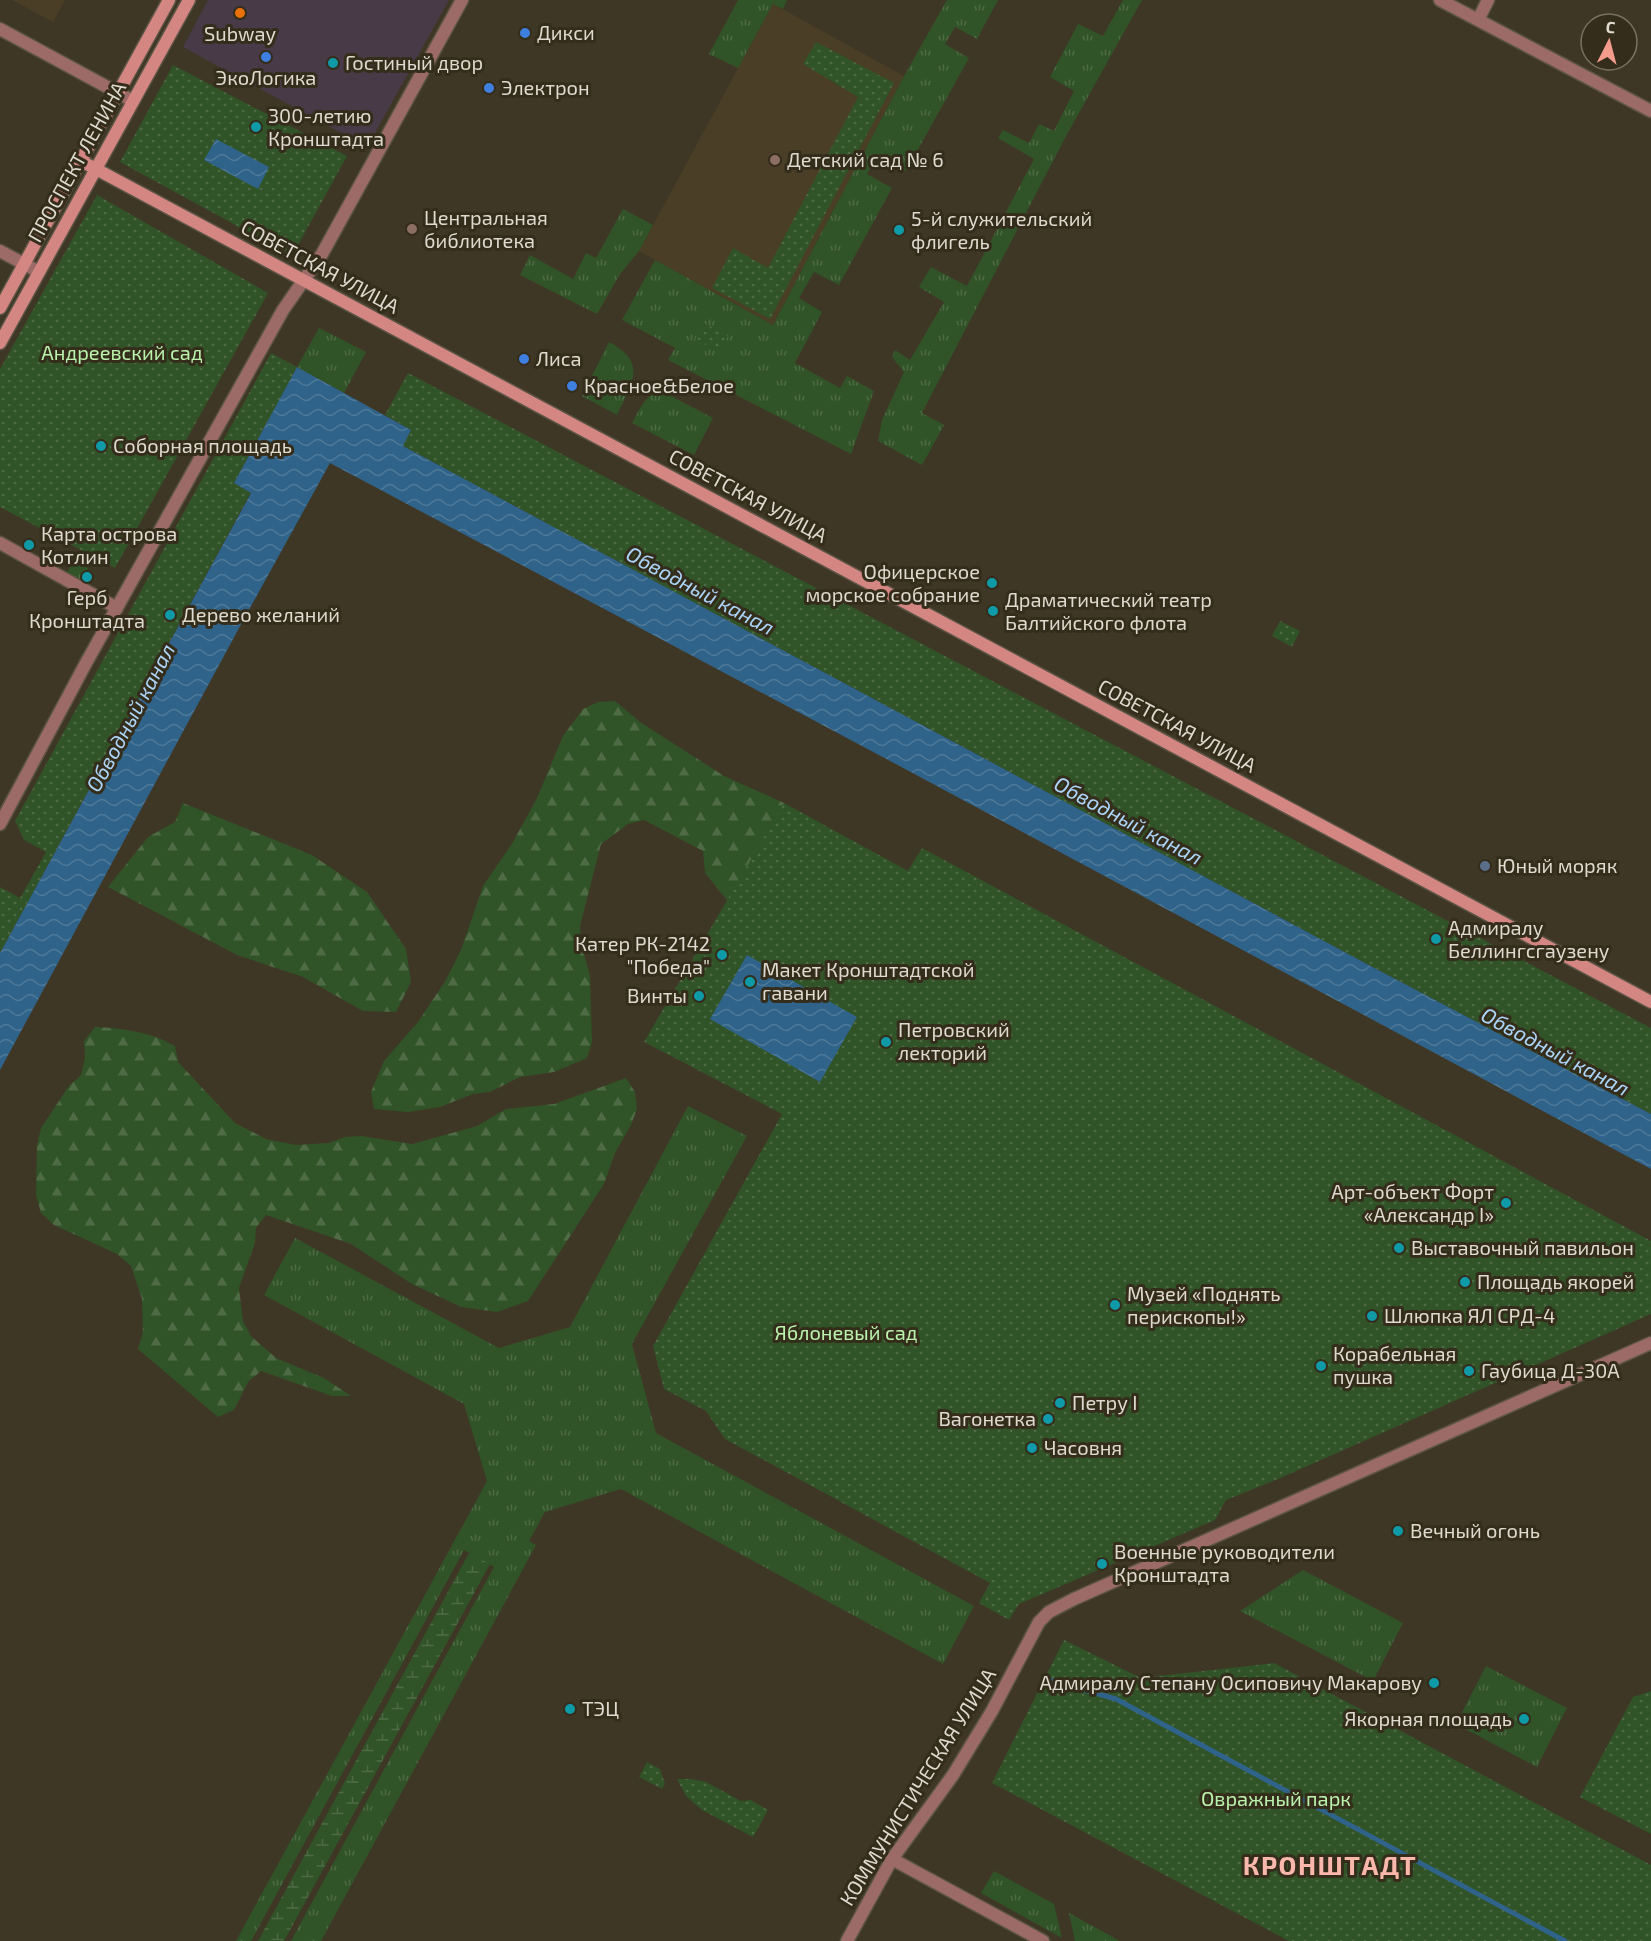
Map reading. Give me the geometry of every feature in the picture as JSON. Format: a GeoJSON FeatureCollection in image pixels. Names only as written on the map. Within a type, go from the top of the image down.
{"type":"FeatureCollection","features":[{"type":"Feature","properties":{"kind":"street","name":"ПРОСПЕКТ ЛЕНИНА"},"geometry":{"type":"LineString","coordinates":[[0,308],[169,0]]}},
{"type":"Feature","properties":{"kind":"street","name":"ПРОСПЕКТ ЛЕНИНА"},"geometry":{"type":"LineString","coordinates":[[0,343],[189,0]]}},
{"type":"Feature","properties":{"kind":"street"},"geometry":{"type":"LineString","coordinates":[[0,824],[117,608],[284,310],[322,254],[462,0]]}},
{"type":"Feature","properties":{"kind":"street"},"geometry":{"type":"LineString","coordinates":[[1440,0],[1651,111]]}},
{"type":"Feature","properties":{"kind":"street"},"geometry":{"type":"LineString","coordinates":[[1478,20],[1488,0]]}},
{"type":"Feature","properties":{"kind":"street"},"geometry":{"type":"LineString","coordinates":[[0,29],[133,100]]}},
{"type":"Feature","properties":{"kind":"street","name":"СОВЕТСКАЯ УЛИЦА"},"geometry":{"type":"LineString","coordinates":[[81,161],[1651,1002]]}},
{"type":"Feature","properties":{"kind":"street"},"geometry":{"type":"LineString","coordinates":[[0,251],[39,272]]}},
{"type":"Feature","properties":{"kind":"street"},"geometry":{"type":"LineString","coordinates":[[0,543],[117,608]]}},
{"type":"Feature","properties":{"kind":"street","name":"КОММУНИСТИЧЕСКАЯ УЛИЦА"},"geometry":{"type":"LineString","coordinates":[[847,1941],[892,1859],[953,1775],[992,1711],[1038,1622],[1049,1612],[1651,1342]]}},
{"type":"Feature","properties":{"kind":"street"},"geometry":{"type":"LineString","coordinates":[[892,1859],[1042,1941]]}},
{"type":"Feature","properties":{"kind":"shaded area"},"geometry":{"type":"Polygon","coordinates":[[[12,0],[65,0],[53,22],[12,0]]]}},
{"type":"Feature","properties":{"kind":"shaded area"},"geometry":{"type":"Polygon","coordinates":[[[208,0],[449,0],[367,147],[183,47],[208,0]]]}},
{"type":"Feature","properties":{"kind":"shaded area","name":"Детский сад № 6"},"geometry":{"type":"Polygon","coordinates":[[[773,4],[904,76],[773,325],[639,251],[773,4]]]}},
{"type":"Feature","properties":{"kind":"green space"},"geometry":{"type":"Polygon","coordinates":[[[738,0],[787,0],[783,9],[773,4],[738,68],[709,54],[738,0]]]}},
{"type":"Feature","properties":{"kind":"green space"},"geometry":{"type":"Polygon","coordinates":[[[947,0],[998,0],[977,39],[955,27],[945,44],[969,58],[906,171],[877,155],[867,174],[892,188],[839,285],[814,272],[799,298],[822,312],[795,363],[840,388],[847,376],[874,391],[851,454],[668,360],[675,348],[622,320],[655,260],[773,325],[904,76],[947,0]]]}},
{"type":"Feature","properties":{"kind":"green space"},"geometry":{"type":"Polygon","coordinates":[[[1123,0],[1142,0],[1065,138],[922,413],[944,425],[922,465],[878,441],[882,420],[904,372],[892,357],[895,350],[910,360],[944,302],[919,287],[931,267],[967,286],[1034,159],[998,138],[1003,130],[1029,143],[1039,124],[1054,131],[1074,91],[1050,77],[1078,24],[1103,36],[1123,0]]]}},
{"type":"Feature","properties":{"kind":"green space"},"geometry":{"type":"Polygon","coordinates":[[[816,42],[894,83],[770,319],[712,288],[733,248],[768,268],[858,97],[803,64],[816,42]]]}},
{"type":"Feature","properties":{"kind":"green space"},"geometry":{"type":"Polygon","coordinates":[[[173,65],[347,156],[292,256],[120,162],[173,65]]]}},
{"type":"Feature","properties":{"kind":"green space","name":"Андреевский сад"},"geometry":{"type":"Polygon","coordinates":[[[97,195],[268,293],[115,568],[0,507],[0,369],[97,195]]]}},
{"type":"Feature","properties":{"kind":"green space"},"geometry":{"type":"Polygon","coordinates":[[[623,209],[653,225],[639,251],[620,274],[597,314],[520,275],[530,255],[573,279],[586,253],[596,258],[623,209]]]}},
{"type":"Feature","properties":{"kind":"green space"},"geometry":{"type":"Polygon","coordinates":[[[704,323],[728,336],[719,352],[695,339],[704,323]]]}},
{"type":"Feature","properties":{"kind":"green space"},"geometry":{"type":"Polygon","coordinates":[[[319,328],[366,352],[344,393],[297,367],[319,328]]]}},
{"type":"Feature","properties":{"kind":"green space"},"geometry":{"type":"Polygon","coordinates":[[[609,342],[629,358],[633,366],[631,384],[617,415],[582,396],[609,342]]]}},
{"type":"Feature","properties":{"kind":"green space"},"geometry":{"type":"Polygon","coordinates":[[[271,353],[297,367],[234,483],[251,492],[0,953],[0,887],[20,898],[46,852],[24,840],[15,821],[271,353]]]}},
{"type":"Feature","properties":{"kind":"green space"},"geometry":{"type":"Polygon","coordinates":[[[408,373],[1651,1028],[1651,1114],[1365,963],[403,446],[411,430],[385,415],[408,373]]]}},
{"type":"Feature","properties":{"kind":"green space"},"geometry":{"type":"Polygon","coordinates":[[[656,393],[671,396],[713,418],[694,455],[632,423],[645,402],[656,393]]]}},
{"type":"Feature","properties":{"kind":"green space"},"geometry":{"type":"Polygon","coordinates":[[[74,560],[88,568],[80,582],[66,574],[74,560]]]}},
{"type":"Feature","properties":{"kind":"green space"},"geometry":{"type":"Polygon","coordinates":[[[1280,621],[1300,631],[1292,647],[1272,636],[1280,621]]]}},
{"type":"Feature","properties":{"kind":"green space"},"geometry":{"type":"Polygon","coordinates":[[[615,701],[640,722],[724,776],[784,803],[789,831],[756,907],[727,900],[705,873],[703,851],[644,820],[628,824],[601,844],[580,926],[581,943],[590,976],[592,1042],[587,1058],[554,1072],[520,1077],[490,1092],[473,1094],[440,1107],[408,1112],[374,1109],[371,1092],[384,1061],[418,1022],[446,980],[461,950],[483,886],[513,842],[537,798],[563,736],[583,709],[598,702],[615,701]]]}},
{"type":"Feature","properties":{"kind":"green space"},"geometry":{"type":"Polygon","coordinates":[[[183,803],[312,855],[367,892],[406,949],[411,982],[396,1012],[363,1011],[303,977],[237,955],[108,887],[148,837],[175,822],[183,803]]]}},
{"type":"Feature","properties":{"kind":"green space","name":"Яблоневый сад"},"geometry":{"type":"Polygon","coordinates":[[[784,803],[908,871],[922,848],[1651,1241],[1651,1314],[1226,1500],[1215,1520],[1019,1604],[1009,1620],[979,1603],[990,1583],[725,1439],[706,1411],[664,1389],[653,1346],[782,1114],[644,1042],[784,803]]]}},
{"type":"Feature","properties":{"kind":"green space"},"geometry":{"type":"Polygon","coordinates":[[[95,1027],[136,1032],[156,1037],[175,1046],[178,1062],[235,1123],[266,1139],[296,1145],[329,1143],[345,1137],[361,1136],[412,1144],[477,1126],[506,1109],[554,1104],[626,1078],[635,1092],[637,1109],[615,1153],[604,1184],[528,1301],[497,1312],[461,1307],[412,1284],[351,1244],[266,1215],[256,1228],[255,1243],[239,1288],[243,1321],[251,1336],[276,1358],[324,1378],[351,1396],[332,1396],[261,1371],[248,1382],[234,1410],[218,1417],[138,1349],[143,1332],[142,1299],[131,1266],[117,1254],[54,1225],[41,1213],[36,1195],[37,1145],[41,1128],[69,1086],[81,1075],[85,1058],[84,1041],[95,1027]]]}},
{"type":"Feature","properties":{"kind":"green space"},"geometry":{"type":"Polygon","coordinates":[[[688,1106],[747,1136],[632,1344],[656,1433],[974,1606],[943,1664],[621,1489],[545,1512],[529,1541],[536,1545],[321,1941],[291,1941],[494,1567],[464,1550],[251,1941],[236,1941],[487,1481],[464,1404],[264,1295],[295,1238],[499,1348],[570,1327],[688,1106]]]}},
{"type":"Feature","properties":{"kind":"green space"},"geometry":{"type":"Polygon","coordinates":[[[469,1553],[490,1564],[284,1941],[258,1941],[469,1553]]]}},
{"type":"Feature","properties":{"kind":"green space"},"geometry":{"type":"Polygon","coordinates":[[[1303,1570],[1403,1623],[1373,1681],[1240,1611],[1303,1570]]]}},
{"type":"Feature","properties":{"kind":"green space","name":"Овражный парк"},"geometry":{"type":"Polygon","coordinates":[[[1064,1640],[1141,1678],[1274,1663],[1651,1865],[1651,1941],[1289,1941],[992,1783],[1064,1640]]]}},
{"type":"Feature","properties":{"kind":"green space"},"geometry":{"type":"Polygon","coordinates":[[[1486,1666],[1567,1708],[1537,1767],[1456,1724],[1486,1666]]]}},
{"type":"Feature","properties":{"kind":"green space"},"geometry":{"type":"Polygon","coordinates":[[[1651,1691],[1651,1834],[1580,1797],[1633,1697],[1651,1691]]]}},
{"type":"Feature","properties":{"kind":"green space"},"geometry":{"type":"Polygon","coordinates":[[[647,1762],[660,1769],[665,1784],[662,1789],[639,1777],[647,1762]]]}},
{"type":"Feature","properties":{"kind":"green space"},"geometry":{"type":"Polygon","coordinates":[[[677,1779],[706,1782],[741,1801],[751,1800],[768,1810],[753,1837],[702,1810],[686,1796],[677,1779]]]}},
{"type":"Feature","properties":{"kind":"green space"},"geometry":{"type":"Polygon","coordinates":[[[994,1871],[1054,1904],[1062,1938],[981,1893],[994,1871]]]}},
{"type":"Feature","properties":{"kind":"green space"},"geometry":{"type":"Polygon","coordinates":[[[1069,1913],[1120,1941],[1075,1941],[1069,1913]]]}},
{"type":"Feature","properties":{"kind":"water"},"geometry":{"type":"Polygon","coordinates":[[[216,139],[269,167],[258,189],[204,160],[216,139]]]}},
{"type":"Feature","properties":{"kind":"water","name":"Обводный канал"},"geometry":{"type":"Polygon","coordinates":[[[297,367],[411,430],[403,446],[1365,963],[1651,1114],[1651,1169],[330,463],[0,1070],[0,953],[251,493],[234,483],[297,367]]]}},
{"type":"Feature","properties":{"kind":"water"},"geometry":{"type":"Polygon","coordinates":[[[747,955],[857,1017],[820,1082],[710,1019],[747,955]]]}},
{"type":"Feature","properties":{"kind":"waterway"},"geometry":{"type":"LineString","coordinates":[[1045,1679],[1116,1699],[1565,1941]]}},
{"type":"Feature","properties":{"kind":"place","name":"Subway"},"geometry":{"type":"Point","coordinates":[240,13]}},
{"type":"Feature","properties":{"kind":"place","name":"Дикси"},"geometry":{"type":"Point","coordinates":[525,33]}},
{"type":"Feature","properties":{"kind":"place","name":"ЭкоЛогика"},"geometry":{"type":"Point","coordinates":[266,57]}},
{"type":"Feature","properties":{"kind":"place","name":"Гостиный двор"},"geometry":{"type":"Point","coordinates":[333,63]}},
{"type":"Feature","properties":{"kind":"place","name":"Электрон"},"geometry":{"type":"Point","coordinates":[489,88]}},
{"type":"Feature","properties":{"kind":"place","name":"300-летию Кронштадта"},"geometry":{"type":"Point","coordinates":[256,127]}},
{"type":"Feature","properties":{"kind":"place","name":"Детский сад № 6"},"geometry":{"type":"Point","coordinates":[775,160]}},
{"type":"Feature","properties":{"kind":"place","name":"Центральная библиотека"},"geometry":{"type":"Point","coordinates":[412,229]}},
{"type":"Feature","properties":{"kind":"place","name":"5-й служительский флигель"},"geometry":{"type":"Point","coordinates":[899,230]}},
{"type":"Feature","properties":{"kind":"place","name":"Лиса"},"geometry":{"type":"Point","coordinates":[524,359]}},
{"type":"Feature","properties":{"kind":"place","name":"Красное&Белое"},"geometry":{"type":"Point","coordinates":[572,386]}},
{"type":"Feature","properties":{"kind":"place","name":"Соборная площадь"},"geometry":{"type":"Point","coordinates":[101,446]}},
{"type":"Feature","properties":{"kind":"place","name":"Карта острова Котлин"},"geometry":{"type":"Point","coordinates":[29,545]}},
{"type":"Feature","properties":{"kind":"place","name":"Герб Кронштадта"},"geometry":{"type":"Point","coordinates":[87,577]}},
{"type":"Feature","properties":{"kind":"place","name":"Офицерское морское собрание"},"geometry":{"type":"Point","coordinates":[992,583]}},
{"type":"Feature","properties":{"kind":"place","name":"Драматический театр Балтийского флота"},"geometry":{"type":"Point","coordinates":[993,611]}},
{"type":"Feature","properties":{"kind":"place","name":"Дерево желаний"},"geometry":{"type":"Point","coordinates":[170,615]}},
{"type":"Feature","properties":{"kind":"place","name":"Юный моряк"},"geometry":{"type":"Point","coordinates":[1485,866]}},
{"type":"Feature","properties":{"kind":"place","name":"Адмиралу Беллингсгаузену"},"geometry":{"type":"Point","coordinates":[1436,939]}},
{"type":"Feature","properties":{"kind":"place","name":"Катер РК-2142 \"Победа\""},"geometry":{"type":"Point","coordinates":[722,955]}},
{"type":"Feature","properties":{"kind":"place","name":"Макет Кронштадтской гавани"},"geometry":{"type":"Point","coordinates":[750,982]}},
{"type":"Feature","properties":{"kind":"place","name":"Винты"},"geometry":{"type":"Point","coordinates":[699,996]}},
{"type":"Feature","properties":{"kind":"place","name":"Петровский лекторий"},"geometry":{"type":"Point","coordinates":[886,1042]}},
{"type":"Feature","properties":{"kind":"place","name":"Арт-объект Форт «Александр I»"},"geometry":{"type":"Point","coordinates":[1506,1203]}},
{"type":"Feature","properties":{"kind":"place","name":"Выставочный павильон"},"geometry":{"type":"Point","coordinates":[1399,1248]}},
{"type":"Feature","properties":{"kind":"place","name":"Площадь якорей"},"geometry":{"type":"Point","coordinates":[1465,1282]}},
{"type":"Feature","properties":{"kind":"place","name":"Музей «Поднять перископы!»"},"geometry":{"type":"Point","coordinates":[1115,1305]}},
{"type":"Feature","properties":{"kind":"place","name":"Шлюпка ЯЛ СРД-4"},"geometry":{"type":"Point","coordinates":[1372,1316]}},
{"type":"Feature","properties":{"kind":"place","name":"Корабельная пушка"},"geometry":{"type":"Point","coordinates":[1321,1366]}},
{"type":"Feature","properties":{"kind":"place","name":"Гаубица Д-30А"},"geometry":{"type":"Point","coordinates":[1469,1371]}},
{"type":"Feature","properties":{"kind":"place","name":"Петру I"},"geometry":{"type":"Point","coordinates":[1060,1403]}},
{"type":"Feature","properties":{"kind":"place","name":"Вагонетка"},"geometry":{"type":"Point","coordinates":[1048,1419]}},
{"type":"Feature","properties":{"kind":"place","name":"Часовня"},"geometry":{"type":"Point","coordinates":[1032,1448]}},
{"type":"Feature","properties":{"kind":"place","name":"Вечный огонь"},"geometry":{"type":"Point","coordinates":[1398,1531]}},
{"type":"Feature","properties":{"kind":"place","name":"Военные руководители Кронштадта"},"geometry":{"type":"Point","coordinates":[1102,1564]}},
{"type":"Feature","properties":{"kind":"place","name":"Адмиралу Степану Осиповичу Макарову"},"geometry":{"type":"Point","coordinates":[1434,1683]}},
{"type":"Feature","properties":{"kind":"place","name":"ТЭЦ"},"geometry":{"type":"Point","coordinates":[570,1709]}},
{"type":"Feature","properties":{"kind":"place","name":"Якорная площадь"},"geometry":{"type":"Point","coordinates":[1524,1719]}},
{"type":"Feature","properties":{"kind":"district","name":"КРОНШТАДТ"},"geometry":{"type":"Point","coordinates":[1330,1866]}}]}
